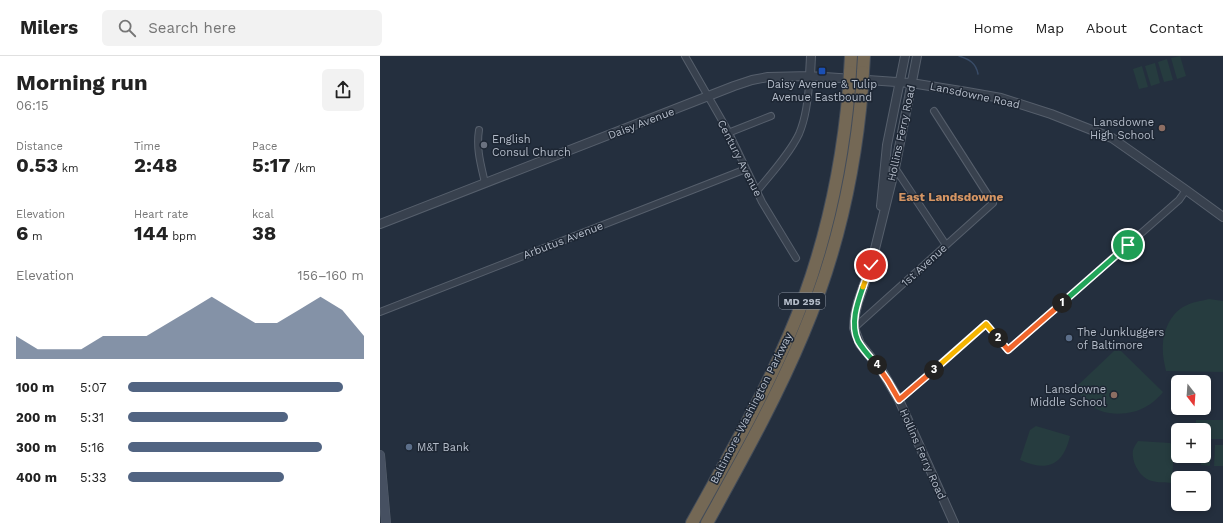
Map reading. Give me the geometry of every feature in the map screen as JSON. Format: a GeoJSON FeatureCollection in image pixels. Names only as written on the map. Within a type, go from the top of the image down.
{"type":"FeatureCollection","features":[{"type":"Feature","properties":{"kind":"highway","name":"Baltimore-Washington Parkway"},"geometry":{"type":"LineString","coordinates":[[692,523],[765,387],[805,296],[831,209],[843,148],[851,56]]}},
{"type":"Feature","properties":{"kind":"highway","name":"Baltimore-Washington Parkway"},"geometry":{"type":"LineString","coordinates":[[707,523],[776,394],[817,300],[836,239],[856,150],[864,56]]}},
{"type":"Feature","properties":{"kind":"main road"},"geometry":{"type":"LineString","coordinates":[[380,455],[386,523]]}},
{"type":"Feature","properties":{"kind":"street","name":"Century Avenue"},"geometry":{"type":"LineString","coordinates":[[685,56],[728,133],[767,211],[796,258]]}},
{"type":"Feature","properties":{"kind":"street"},"geometry":{"type":"LineString","coordinates":[[757,191],[793,144],[799,133],[804,120],[807,105],[810,76],[810,56]]}},
{"type":"Feature","properties":{"kind":"street","name":"Hollins Ferry Road"},"geometry":{"type":"LineString","coordinates":[[879,233],[887,145],[905,56]]}},
{"type":"Feature","properties":{"kind":"street","name":"Hollins Ferry Road"},"geometry":{"type":"LineString","coordinates":[[917,56],[895,168],[871,265],[858,302],[854,328],[860,344],[882,371],[899,400],[954,523]]}},
{"type":"Feature","properties":{"kind":"street","name":"Daisy Avenue"},"geometry":{"type":"LineString","coordinates":[[380,224],[752,80],[781,76],[810,76],[912,83]]}},
{"type":"Feature","properties":{"kind":"street","name":"Lansdowne Road"},"geometry":{"type":"LineString","coordinates":[[912,83],[1001,98],[1051,114],[1112,138],[1223,217]]}},
{"type":"Feature","properties":{"kind":"street","name":"1st Avenue"},"geometry":{"type":"LineString","coordinates":[[854,328],[993,203],[934,111]]}},
{"type":"Feature","properties":{"kind":"street"},"geometry":{"type":"LineString","coordinates":[[728,133],[771,116]]}},
{"type":"Feature","properties":{"kind":"street"},"geometry":{"type":"LineString","coordinates":[[479,130],[477,142],[478,154],[485,183]]}},
{"type":"Feature","properties":{"kind":"street","name":"Arbutus Avenue"},"geometry":{"type":"LineString","coordinates":[[380,312],[746,168]]}},
{"type":"Feature","properties":{"kind":"street"},"geometry":{"type":"LineString","coordinates":[[895,168],[946,245]]}},
{"type":"Feature","properties":{"kind":"street"},"geometry":{"type":"LineString","coordinates":[[899,400],[986,324],[1008,350],[1179,200],[1186,190]]}},
{"type":"Feature","properties":{"kind":"green space"},"geometry":{"type":"Polygon","coordinates":[[[1180,56],[1186,76],[1177,79],[1171,58],[1180,56]]]}},
{"type":"Feature","properties":{"kind":"green space"},"geometry":{"type":"Polygon","coordinates":[[[1167,59],[1173,80],[1164,82],[1158,62],[1167,59]]]}},
{"type":"Feature","properties":{"kind":"green space"},"geometry":{"type":"Polygon","coordinates":[[[1155,63],[1160,83],[1151,86],[1145,66],[1155,63]]]}},
{"type":"Feature","properties":{"kind":"green space"},"geometry":{"type":"Polygon","coordinates":[[[1142,66],[1148,87],[1139,89],[1133,69],[1142,66]]]}},
{"type":"Feature","properties":{"kind":"green space"},"geometry":{"type":"Polygon","coordinates":[[[1209,299],[1223,301],[1223,372],[1166,371],[1163,343],[1167,327],[1176,312],[1180,309],[1185,306],[1209,299]]]}},
{"type":"Feature","properties":{"kind":"green space"},"geometry":{"type":"Polygon","coordinates":[[[1114,351],[1121,351],[1163,392],[1158,398],[1142,409],[1119,414],[1107,413],[1086,402],[1074,389],[1114,351]]]}},
{"type":"Feature","properties":{"kind":"green space"},"geometry":{"type":"Polygon","coordinates":[[[1196,420],[1223,420],[1223,439],[1211,439],[1211,423],[1196,423],[1196,420]]]}},
{"type":"Feature","properties":{"kind":"green space"},"geometry":{"type":"Polygon","coordinates":[[[1036,426],[1070,436],[1063,454],[1058,460],[1046,466],[1038,466],[1020,460],[1030,430],[1036,426]]]}},
{"type":"Feature","properties":{"kind":"green space"},"geometry":{"type":"Polygon","coordinates":[[[1138,441],[1170,443],[1171,463],[1173,463],[1173,471],[1171,471],[1171,483],[1152,481],[1144,477],[1137,469],[1133,459],[1133,449],[1138,441]]]}},
{"type":"Feature","properties":{"kind":"green space"},"geometry":{"type":"Polygon","coordinates":[[[1215,445],[1223,445],[1223,466],[1214,466],[1215,445]]]}},
{"type":"Feature","properties":{"kind":"green space"},"geometry":{"type":"Polygon","coordinates":[[[1201,463],[1210,463],[1210,466],[1201,465],[1201,463]]]}},
{"type":"Feature","properties":{"kind":"waterway"},"geometry":{"type":"LineString","coordinates":[[959,56],[972,62],[976,67],[978,74]]}},
{"type":"Feature","properties":{"kind":"place","name":"Daisy Avenue & Tulip Avenue Eastbound"},"geometry":{"type":"Point","coordinates":[822,71]}},
{"type":"Feature","properties":{"kind":"place","name":"Lansdowne High School"},"geometry":{"type":"Point","coordinates":[1162,128]}},
{"type":"Feature","properties":{"kind":"place","name":"English Consul Church"},"geometry":{"type":"Point","coordinates":[484,145]}},
{"type":"Feature","properties":{"kind":"place","name":"The Junkluggers of Baltimore"},"geometry":{"type":"Point","coordinates":[1069,338]}},
{"type":"Feature","properties":{"kind":"place","name":"Lansdowne Middle School"},"geometry":{"type":"Point","coordinates":[1114,395]}},
{"type":"Feature","properties":{"kind":"place","name":"M&T Bank"},"geometry":{"type":"Point","coordinates":[409,447]}},
{"type":"Feature","properties":{"kind":"district","name":"East Landsdowne"},"geometry":{"type":"Point","coordinates":[951,197]}},
{"type":"Feature","properties":{"kind":"route"},"geometry":{"type":"LineString","coordinates":[[871,265],[858,302],[855,315],[855,333],[860,344],[882,371],[899,400],[986,324],[1008,350],[1128,245]]}}]}
